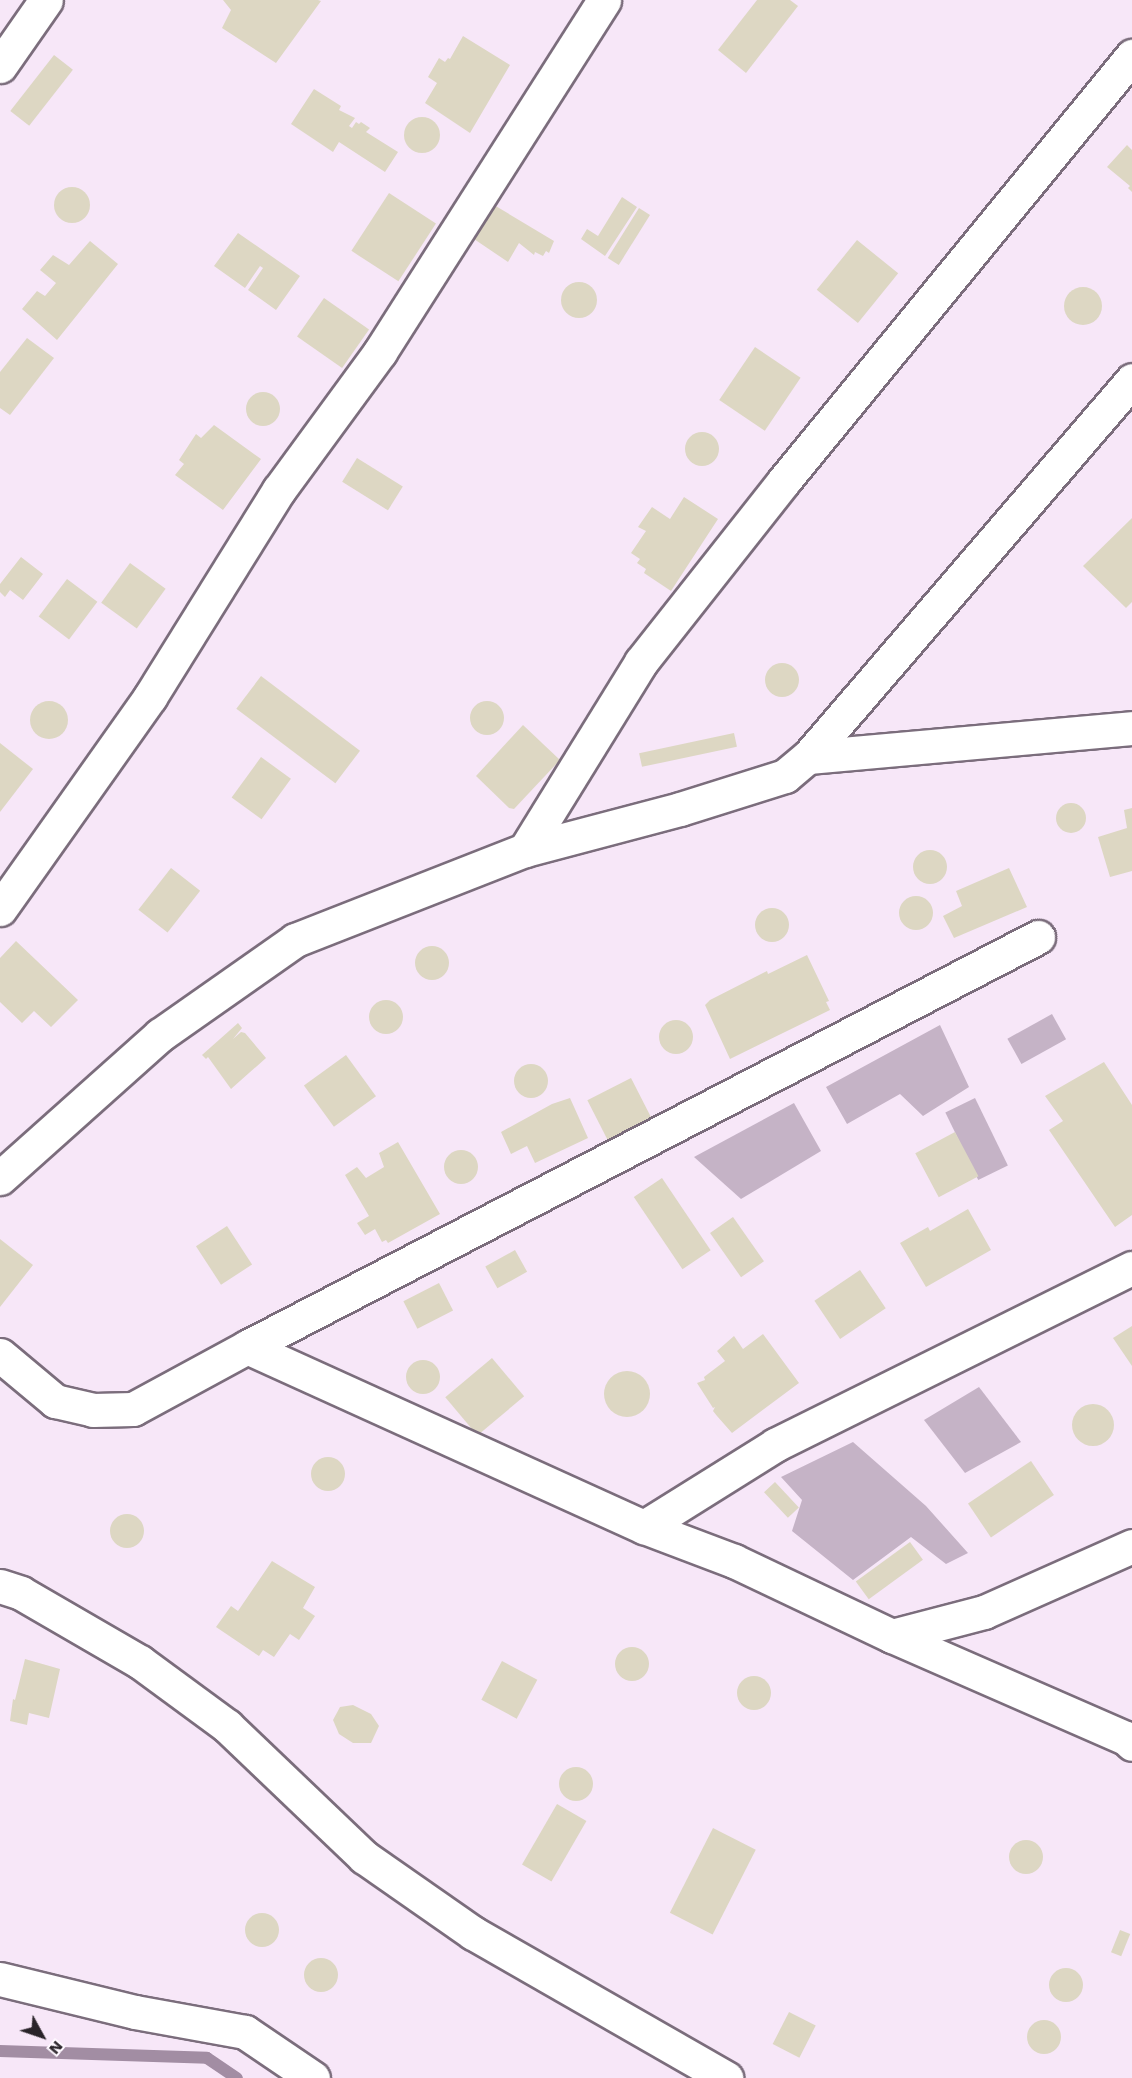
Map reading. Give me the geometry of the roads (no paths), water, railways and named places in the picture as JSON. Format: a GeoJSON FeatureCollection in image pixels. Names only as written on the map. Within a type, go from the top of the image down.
{"type":"FeatureCollection","features":[{"type":"Feature","properties":{"kind":"street"},"geometry":{"type":"LineString","coordinates":[[0,66],[46,0]]}},
{"type":"Feature","properties":{"kind":"street"},"geometry":{"type":"LineString","coordinates":[[0,909],[150,697],[279,490],[380,352],[604,0]]}},
{"type":"Feature","properties":{"kind":"street"},"geometry":{"type":"LineString","coordinates":[[525,850],[641,662],[790,472],[1132,56]]}},
{"type":"Feature","properties":{"kind":"street"},"geometry":{"type":"LineString","coordinates":[[0,1179],[160,1035],[295,940],[525,850],[680,809],[785,776],[808,757],[1132,380]]}},
{"type":"Feature","properties":{"kind":"street"},"geometry":{"type":"LineString","coordinates":[[808,757],[1132,728]]}},
{"type":"Feature","properties":{"kind":"street"},"geometry":{"type":"LineString","coordinates":[[0,1355],[55,1401],[93,1410],[133,1409],[247,1347],[1038,936]]}},
{"type":"Feature","properties":{"kind":"street"},"geometry":{"type":"LineString","coordinates":[[644,1527],[775,1445],[1132,1268]]}},
{"type":"Feature","properties":{"kind":"street"},"geometry":{"type":"LineString","coordinates":[[247,1347],[644,1527],[734,1561],[892,1636],[1126,1738],[1132,1744]]}},
{"type":"Feature","properties":{"kind":"street"},"geometry":{"type":"LineString","coordinates":[[892,1636],[984,1612],[1132,1546]]}},
{"type":"Feature","properties":{"kind":"street"},"geometry":{"type":"LineString","coordinates":[[0,1586],[21,1593],[140,1662],[227,1726],[364,1857],[473,1933],[726,2078]]}},
{"type":"Feature","properties":{"kind":"street"},"geometry":{"type":"LineString","coordinates":[[0,1979],[135,2012],[245,2032],[313,2078]]}},
{"type":"Feature","properties":{"kind":"waterway"},"geometry":{"type":"LineString","coordinates":[[0,2051],[207,2058],[237,2078]]}}]}
